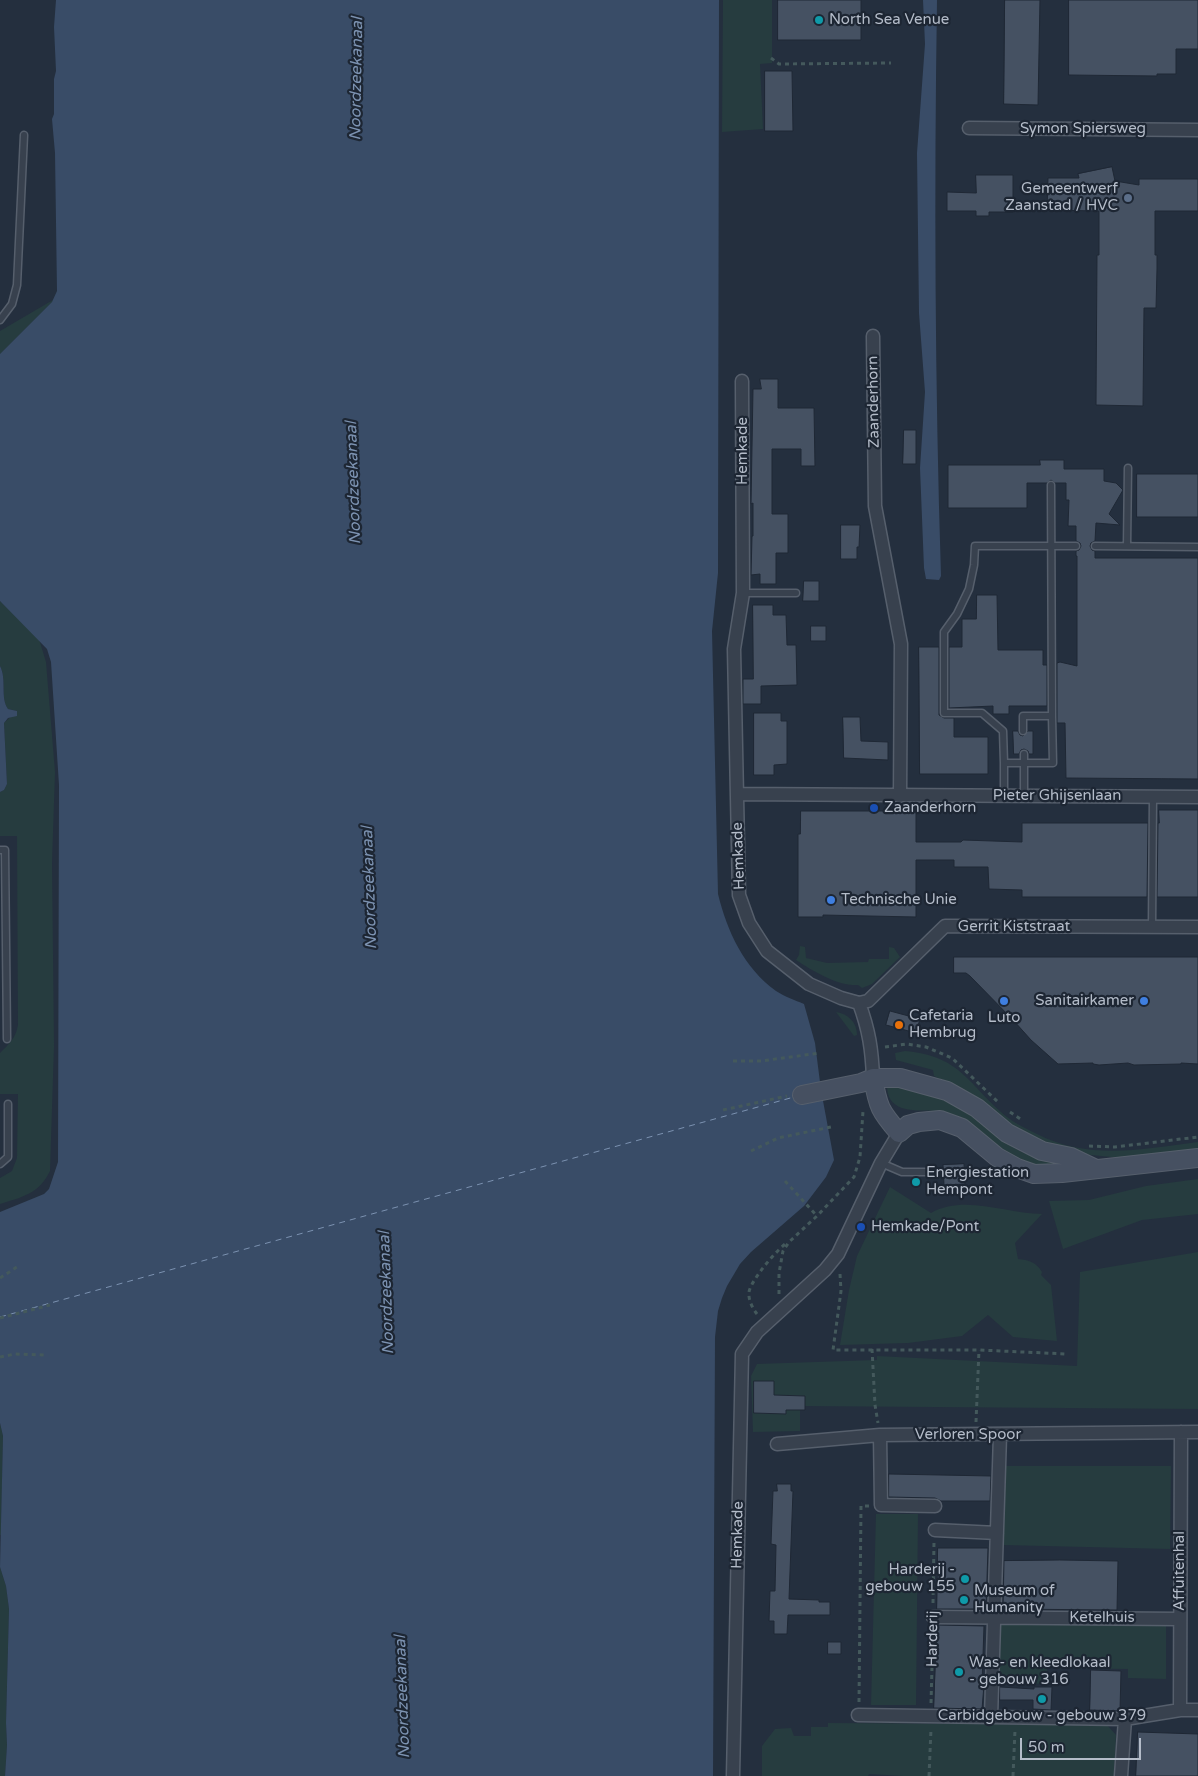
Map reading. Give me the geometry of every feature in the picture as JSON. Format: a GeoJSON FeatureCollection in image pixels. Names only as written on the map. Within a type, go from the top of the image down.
{"type":"FeatureCollection","features":[{"type":"Feature","properties":{"kind":"main road"},"geometry":{"type":"LineString","coordinates":[[799,1094],[867,1081],[900,1078],[947,1091],[977,1108],[1007,1133],[1042,1151],[1071,1157],[1096,1170]]}},
{"type":"Feature","properties":{"kind":"main road"},"geometry":{"type":"LineString","coordinates":[[867,1081],[884,1116],[899,1133],[908,1125],[940,1120],[962,1128],[997,1156],[1017,1168],[1034,1174],[1096,1170],[1198,1158]]}},
{"type":"Feature","properties":{"kind":"street","name":"Symon Spiersweg"},"geometry":{"type":"LineString","coordinates":[[969,128],[1198,130]]}},
{"type":"Feature","properties":{"kind":"street","name":"Zaanderhorn"},"geometry":{"type":"LineString","coordinates":[[873,336],[875,506],[901,644],[900,796]]}},
{"type":"Feature","properties":{"kind":"street","name":"Hemkade"},"geometry":{"type":"LineString","coordinates":[[742,381],[743,593],[734,649],[740,895],[749,923],[767,951],[809,984],[841,998],[860,1003]]}},
{"type":"Feature","properties":{"kind":"street","name":"Pieter Ghijsenlaan"},"geometry":{"type":"LineString","coordinates":[[737,794],[1198,797]]}},
{"type":"Feature","properties":{"kind":"street","name":"Gerrit Kiststraat"},"geometry":{"type":"LineString","coordinates":[[860,1003],[868,1000],[945,926],[1198,927]]}},
{"type":"Feature","properties":{"kind":"street"},"geometry":{"type":"LineString","coordinates":[[860,1003],[868,1028],[872,1050],[867,1081]]}},
{"type":"Feature","properties":{"kind":"street","name":"Hemkade"},"geometry":{"type":"LineString","coordinates":[[733,1776],[742,1354],[757,1332],[825,1270],[838,1254],[881,1164],[899,1133]]}},
{"type":"Feature","properties":{"kind":"street","name":"Affuitenhal"},"geometry":{"type":"LineString","coordinates":[[1180,1710],[1181,1432]]}},
{"type":"Feature","properties":{"kind":"street","name":"Verloren Spoor"},"geometry":{"type":"LineString","coordinates":[[777,1444],[880,1435],[1198,1432]]}},
{"type":"Feature","properties":{"kind":"street"},"geometry":{"type":"LineString","coordinates":[[880,1435],[881,1505],[935,1506]]}},
{"type":"Feature","properties":{"kind":"street"},"geometry":{"type":"LineString","coordinates":[[991,1717],[1000,1435]]}},
{"type":"Feature","properties":{"kind":"street"},"geometry":{"type":"LineString","coordinates":[[934,1530],[997,1533]]}},
{"type":"Feature","properties":{"kind":"street","name":"Ketelhuis"},"geometry":{"type":"LineString","coordinates":[[933,1617],[1180,1619]]}},
{"type":"Feature","properties":{"kind":"street"},"geometry":{"type":"LineString","coordinates":[[858,1715],[1124,1719],[1180,1710],[1198,1710]]}},
{"type":"Feature","properties":{"kind":"street"},"geometry":{"type":"LineString","coordinates":[[1121,1776],[1124,1719]]}},
{"type":"Feature","properties":{"kind":"lane"},"geometry":{"type":"LineString","coordinates":[[0,320],[12,304],[17,285],[24,135]]}},
{"type":"Feature","properties":{"kind":"lane"},"geometry":{"type":"LineString","coordinates":[[1127,546],[1128,468]]}},
{"type":"Feature","properties":{"kind":"lane"},"geometry":{"type":"LineString","coordinates":[[1004,763],[1053,763],[1052,485]]}},
{"type":"Feature","properties":{"kind":"lane"},"geometry":{"type":"LineString","coordinates":[[1004,796],[1003,731],[982,713],[944,713],[944,632],[957,614],[969,589],[976,546],[1076,546]]}},
{"type":"Feature","properties":{"kind":"lane"},"geometry":{"type":"LineString","coordinates":[[1095,546],[1198,547]]}},
{"type":"Feature","properties":{"kind":"lane"},"geometry":{"type":"LineString","coordinates":[[743,593],[796,594]]}},
{"type":"Feature","properties":{"kind":"lane"},"geometry":{"type":"LineString","coordinates":[[1024,731],[1024,716],[1052,716]]}},
{"type":"Feature","properties":{"kind":"lane"},"geometry":{"type":"LineString","coordinates":[[1024,754],[1024,796]]}},
{"type":"Feature","properties":{"kind":"lane"},"geometry":{"type":"LineString","coordinates":[[1152,927],[1154,797]]}},
{"type":"Feature","properties":{"kind":"lane"},"geometry":{"type":"LineString","coordinates":[[0,850],[5,850],[7,1039]]}},
{"type":"Feature","properties":{"kind":"lane"},"geometry":{"type":"LineString","coordinates":[[0,1164],[8,1157],[8,1104]]}},
{"type":"Feature","properties":{"kind":"lane"},"geometry":{"type":"LineString","coordinates":[[881,1164],[902,1172],[934,1172]]}},
{"type":"Feature","properties":{"kind":"path"},"geometry":{"type":"LineString","coordinates":[[772,58],[779,64],[891,63]]}},
{"type":"Feature","properties":{"kind":"path"},"geometry":{"type":"LineString","coordinates":[[872,1050],[907,1044],[926,1047],[952,1058],[999,1102]]}},
{"type":"Feature","properties":{"kind":"path"},"geometry":{"type":"LineString","coordinates":[[733,1061],[761,1061],[820,1053]]}},
{"type":"Feature","properties":{"kind":"path"},"geometry":{"type":"LineString","coordinates":[[781,1310],[779,1273],[783,1251],[789,1242],[854,1177],[860,1157],[867,1081]]}},
{"type":"Feature","properties":{"kind":"path"},"geometry":{"type":"LineString","coordinates":[[723,1110],[799,1094]]}},
{"type":"Feature","properties":{"kind":"path"},"geometry":{"type":"LineString","coordinates":[[1005,1108],[1026,1123]]}},
{"type":"Feature","properties":{"kind":"path"},"geometry":{"type":"LineString","coordinates":[[751,1151],[778,1138],[831,1127]]}},
{"type":"Feature","properties":{"kind":"path"},"geometry":{"type":"LineString","coordinates":[[1084,1146],[1115,1147],[1198,1137]]}},
{"type":"Feature","properties":{"kind":"path"},"geometry":{"type":"LineString","coordinates":[[785,1181],[817,1216]]}},
{"type":"Feature","properties":{"kind":"path"},"geometry":{"type":"LineString","coordinates":[[765,1325],[754,1309],[749,1292],[769,1260],[781,1246],[789,1242]]}},
{"type":"Feature","properties":{"kind":"path"},"geometry":{"type":"LineString","coordinates":[[838,1254],[841,1291],[833,1350],[872,1348],[1067,1354]]}},
{"type":"Feature","properties":{"kind":"path"},"geometry":{"type":"LineString","coordinates":[[0,1278],[20,1265]]}},
{"type":"Feature","properties":{"kind":"path"},"geometry":{"type":"LineString","coordinates":[[0,1318],[50,1305]]}},
{"type":"Feature","properties":{"kind":"path"},"geometry":{"type":"LineString","coordinates":[[872,1348],[875,1405],[880,1435]]}},
{"type":"Feature","properties":{"kind":"path"},"geometry":{"type":"LineString","coordinates":[[976,1435],[980,1350]]}},
{"type":"Feature","properties":{"kind":"path"},"geometry":{"type":"LineString","coordinates":[[0,1357],[14,1354],[45,1355]]}},
{"type":"Feature","properties":{"kind":"path"},"geometry":{"type":"LineString","coordinates":[[858,1715],[861,1506],[881,1505]]}},
{"type":"Feature","properties":{"kind":"path","name":"Harderij"},"geometry":{"type":"LineString","coordinates":[[929,1776],[934,1530]]}},
{"type":"Feature","properties":{"kind":"path"},"geometry":{"type":"LineString","coordinates":[[1013,1776],[1016,1717]]}},
{"type":"Feature","properties":{"kind":"green space"},"geometry":{"type":"Polygon","coordinates":[[[723,0],[772,0],[772,63],[760,64],[763,129],[722,132],[723,0]]]}},
{"type":"Feature","properties":{"kind":"green space"},"geometry":{"type":"Polygon","coordinates":[[[53,300],[52,302],[0,354],[0,331],[53,300]]]}},
{"type":"Feature","properties":{"kind":"green space"},"geometry":{"type":"Polygon","coordinates":[[[0,601],[39,639],[46,662],[55,772],[52,863],[54,1046],[50,1171],[41,1185],[29,1194],[0,1204],[0,1178],[12,1171],[17,1158],[18,1094],[0,1094],[0,1053],[14,1037],[18,1025],[17,836],[0,836],[0,792],[4,790],[7,784],[4,723],[17,711],[8,709],[4,699],[3,677],[0,666],[0,601]]]}},
{"type":"Feature","properties":{"kind":"green space"},"geometry":{"type":"Polygon","coordinates":[[[800,946],[805,947],[806,958],[827,963],[868,962],[869,959],[889,959],[889,947],[894,948],[900,957],[872,984],[862,988],[858,985],[842,983],[826,977],[796,960],[799,955],[800,946]]]}},
{"type":"Feature","properties":{"kind":"green space"},"geometry":{"type":"Polygon","coordinates":[[[836,1012],[851,1019],[857,1030],[857,1035],[854,1036],[836,1012]]]}},
{"type":"Feature","properties":{"kind":"green space"},"geometry":{"type":"Polygon","coordinates":[[[905,1051],[924,1054],[952,1066],[963,1074],[1010,1120],[1057,1142],[1077,1148],[1116,1151],[1198,1142],[1198,1149],[1121,1158],[1072,1153],[1024,1134],[970,1093],[934,1076],[933,1070],[896,1060],[895,1053],[905,1051]]]}},
{"type":"Feature","properties":{"kind":"green space"},"geometry":{"type":"Polygon","coordinates":[[[898,1085],[931,1095],[952,1104],[972,1116],[1021,1152],[1064,1165],[1040,1166],[1026,1163],[1000,1150],[969,1123],[959,1118],[939,1111],[912,1110],[898,1106],[892,1102],[887,1087],[898,1085]]]}},
{"type":"Feature","properties":{"kind":"green space"},"geometry":{"type":"Polygon","coordinates":[[[1198,1179],[1198,1214],[1142,1220],[1063,1249],[1049,1201],[1089,1200],[1146,1186],[1198,1179]]]}},
{"type":"Feature","properties":{"kind":"green space"},"geometry":{"type":"Polygon","coordinates":[[[890,1187],[931,1213],[958,1205],[972,1205],[1042,1214],[1015,1243],[1018,1259],[1035,1264],[1042,1272],[1041,1275],[1051,1285],[1057,1341],[1013,1337],[988,1315],[962,1336],[908,1343],[840,1345],[857,1256],[890,1187]]]}},
{"type":"Feature","properties":{"kind":"green space"},"geometry":{"type":"Polygon","coordinates":[[[1198,1252],[1198,1409],[800,1406],[800,1431],[753,1432],[751,1376],[757,1364],[877,1360],[877,1356],[1077,1366],[1080,1272],[1198,1252]]]}},
{"type":"Feature","properties":{"kind":"green space"},"geometry":{"type":"Polygon","coordinates":[[[0,1423],[3,1436],[1,1535],[0,1535],[0,1423]]]}},
{"type":"Feature","properties":{"kind":"green space"},"geometry":{"type":"Polygon","coordinates":[[[1004,1466],[1171,1466],[1170,1549],[1003,1545],[1004,1466]]]}},
{"type":"Feature","properties":{"kind":"green space"},"geometry":{"type":"Polygon","coordinates":[[[876,1514],[918,1514],[916,1705],[871,1705],[876,1514]]]}},
{"type":"Feature","properties":{"kind":"green space"},"geometry":{"type":"Polygon","coordinates":[[[0,1567],[6,1586],[9,1609],[5,1776],[0,1776],[0,1567]]]}},
{"type":"Feature","properties":{"kind":"green space"},"geometry":{"type":"Polygon","coordinates":[[[990,1623],[1166,1624],[1166,1679],[1128,1678],[1128,1669],[1047,1668],[1047,1684],[989,1682],[990,1623]]]}},
{"type":"Feature","properties":{"kind":"green space"},"geometry":{"type":"Polygon","coordinates":[[[828,1723],[1107,1725],[1116,1735],[1114,1776],[903,1776],[869,1774],[868,1776],[762,1776],[762,1746],[775,1729],[791,1728],[794,1736],[811,1736],[811,1727],[828,1727],[828,1723]]]}},
{"type":"Feature","properties":{"kind":"water","name":"Noordzeekanaal"},"geometry":{"type":"Polygon","coordinates":[[[56,0],[719,0],[718,573],[712,631],[718,894],[726,922],[746,960],[765,982],[776,991],[804,1004],[815,1043],[821,1090],[834,1160],[826,1177],[804,1206],[751,1252],[740,1264],[727,1286],[718,1311],[715,1337],[713,1776],[5,1776],[9,1609],[6,1586],[0,1567],[3,1436],[0,1423],[0,1212],[44,1194],[49,1189],[58,1162],[59,785],[51,662],[47,649],[0,601],[0,354],[52,302],[57,291],[55,153],[52,119],[54,114],[54,79],[56,71],[54,27],[56,0]]]}},
{"type":"Feature","properties":{"kind":"water"},"geometry":{"type":"Polygon","coordinates":[[[923,0],[937,0],[935,216],[937,432],[941,576],[939,580],[926,579],[924,568],[920,468],[925,392],[919,313],[917,153],[925,44],[923,0]]]}},
{"type":"Feature","properties":{"kind":"water"},"geometry":{"type":"Polygon","coordinates":[[[0,666],[6,705],[8,709],[17,711],[17,716],[8,718],[4,723],[7,784],[4,790],[0,792],[0,666]]]}},
{"type":"Feature","properties":{"kind":"building","name":"North Sea Venue"},"geometry":{"type":"Polygon","coordinates":[[[778,0],[861,0],[861,40],[778,40],[778,0]]]}},
{"type":"Feature","properties":{"kind":"building"},"geometry":{"type":"Polygon","coordinates":[[[1005,0],[1040,0],[1038,105],[1004,104],[1005,0]]]}},
{"type":"Feature","properties":{"kind":"building"},"geometry":{"type":"Polygon","coordinates":[[[1069,0],[1198,0],[1198,49],[1176,49],[1176,74],[1157,74],[1157,76],[1069,75],[1069,0]]]}},
{"type":"Feature","properties":{"kind":"building"},"geometry":{"type":"Polygon","coordinates":[[[765,71],[792,71],[793,131],[765,131],[765,71]]]}},
{"type":"Feature","properties":{"kind":"building"},"geometry":{"type":"Polygon","coordinates":[[[1112,167],[1115,181],[1139,185],[1139,179],[1198,179],[1198,211],[1155,211],[1155,255],[1157,255],[1156,308],[1144,308],[1143,406],[1096,405],[1099,211],[1047,210],[1048,178],[1079,178],[1078,174],[1112,167]]]}},
{"type":"Feature","properties":{"kind":"building"},"geometry":{"type":"Polygon","coordinates":[[[976,175],[1013,175],[1013,212],[989,212],[989,216],[976,216],[976,211],[947,211],[947,192],[976,193],[976,175]]]}},
{"type":"Feature","properties":{"kind":"building"},"geometry":{"type":"Polygon","coordinates":[[[760,379],[778,379],[778,408],[814,408],[815,466],[801,466],[801,449],[772,449],[772,514],[788,514],[788,553],[776,553],[776,584],[760,584],[760,574],[751,575],[753,536],[753,503],[751,504],[753,389],[761,389],[760,379]]]}},
{"type":"Feature","properties":{"kind":"building"},"geometry":{"type":"Polygon","coordinates":[[[904,430],[916,430],[916,464],[903,464],[904,430]]]}},
{"type":"Feature","properties":{"kind":"building"},"geometry":{"type":"Polygon","coordinates":[[[1040,460],[1064,460],[1064,469],[1104,469],[1104,481],[1116,483],[1123,490],[1109,514],[1120,525],[1096,523],[1095,541],[1090,546],[1095,551],[1095,558],[1198,558],[1198,779],[1066,778],[1065,723],[1057,723],[1057,663],[1077,666],[1076,551],[1081,546],[1076,541],[1076,526],[1068,526],[1069,500],[1066,500],[1066,483],[1055,483],[1051,480],[1047,483],[1027,483],[1027,508],[948,508],[948,465],[1040,465],[1040,460]]]}},
{"type":"Feature","properties":{"kind":"building"},"geometry":{"type":"Polygon","coordinates":[[[1137,474],[1198,474],[1198,517],[1137,517],[1137,474]]]}},
{"type":"Feature","properties":{"kind":"building"},"geometry":{"type":"Polygon","coordinates":[[[841,525],[860,525],[857,559],[841,559],[841,525]]]}},
{"type":"Feature","properties":{"kind":"building"},"geometry":{"type":"Polygon","coordinates":[[[804,581],[819,581],[819,601],[803,601],[804,581]]]}},
{"type":"Feature","properties":{"kind":"building"},"geometry":{"type":"Polygon","coordinates":[[[977,595],[997,595],[998,650],[1043,650],[1043,665],[1047,665],[1047,706],[1009,706],[1009,714],[993,714],[993,706],[949,708],[949,647],[962,647],[962,619],[976,619],[977,595]]]}},
{"type":"Feature","properties":{"kind":"building"},"geometry":{"type":"Polygon","coordinates":[[[753,605],[773,605],[773,615],[786,615],[787,645],[796,645],[797,685],[761,686],[761,704],[743,704],[743,679],[753,679],[753,605]]]}},
{"type":"Feature","properties":{"kind":"building"},"geometry":{"type":"Polygon","coordinates":[[[811,626],[826,626],[826,641],[811,641],[811,626]]]}},
{"type":"Feature","properties":{"kind":"building"},"geometry":{"type":"Polygon","coordinates":[[[919,647],[939,647],[939,715],[944,718],[954,718],[954,737],[988,737],[988,774],[920,774],[919,647]]]}},
{"type":"Feature","properties":{"kind":"building"},"geometry":{"type":"Polygon","coordinates":[[[754,713],[781,713],[781,721],[787,721],[787,764],[774,765],[774,775],[754,775],[754,713]]]}},
{"type":"Feature","properties":{"kind":"building"},"geometry":{"type":"Polygon","coordinates":[[[843,717],[860,717],[861,741],[888,742],[888,760],[844,758],[843,717]]]}},
{"type":"Feature","properties":{"kind":"building"},"geometry":{"type":"Polygon","coordinates":[[[1013,731],[1018,731],[1023,736],[1028,731],[1033,731],[1033,754],[1029,754],[1024,749],[1019,754],[1014,754],[1013,731]]]}},
{"type":"Feature","properties":{"kind":"building"},"geometry":{"type":"Polygon","coordinates":[[[1159,810],[1198,810],[1198,897],[1157,897],[1159,810]]]}},
{"type":"Feature","properties":{"kind":"building"},"geometry":{"type":"Polygon","coordinates":[[[801,811],[916,811],[916,842],[961,842],[963,840],[1022,842],[1022,823],[1148,823],[1147,897],[1022,897],[1022,890],[989,889],[988,867],[954,867],[954,860],[916,860],[916,917],[823,915],[823,917],[798,917],[798,834],[800,834],[801,811]]]}},
{"type":"Feature","properties":{"kind":"building"},"geometry":{"type":"Polygon","coordinates":[[[954,957],[1198,957],[1198,1064],[1058,1064],[1031,1040],[970,976],[966,973],[954,973],[954,957]]]}},
{"type":"Feature","properties":{"kind":"building"},"geometry":{"type":"Polygon","coordinates":[[[890,1011],[920,1019],[916,1033],[886,1025],[890,1011]]]}},
{"type":"Feature","properties":{"kind":"building"},"geometry":{"type":"Polygon","coordinates":[[[964,1164],[965,1184],[944,1185],[943,1165],[964,1164]]]}},
{"type":"Feature","properties":{"kind":"building"},"geometry":{"type":"Polygon","coordinates":[[[754,1381],[774,1381],[774,1395],[805,1396],[805,1410],[786,1410],[786,1414],[754,1413],[754,1381]]]}},
{"type":"Feature","properties":{"kind":"building"},"geometry":{"type":"Polygon","coordinates":[[[889,1474],[991,1476],[990,1501],[941,1501],[935,1498],[889,1497],[889,1474]]]}},
{"type":"Feature","properties":{"kind":"building"},"geometry":{"type":"Polygon","coordinates":[[[777,1484],[791,1484],[791,1491],[793,1491],[789,1599],[830,1602],[830,1615],[788,1615],[787,1634],[774,1634],[774,1621],[769,1621],[770,1591],[775,1591],[776,1545],[771,1544],[773,1491],[777,1491],[777,1484]]]}},
{"type":"Feature","properties":{"kind":"building","name":"Harderij - gebouw 155"},"geometry":{"type":"Polygon","coordinates":[[[938,1548],[988,1548],[986,1609],[937,1609],[938,1548]]]}},
{"type":"Feature","properties":{"kind":"building"},"geometry":{"type":"Polygon","coordinates":[[[1004,1561],[1118,1561],[1117,1610],[1003,1609],[1004,1561]]]}},
{"type":"Feature","properties":{"kind":"building","name":"Was- en kleedlokaal - gebouw 316"},"geometry":{"type":"Polygon","coordinates":[[[937,1625],[984,1626],[982,1709],[934,1708],[937,1625]]]}},
{"type":"Feature","properties":{"kind":"building"},"geometry":{"type":"Polygon","coordinates":[[[828,1642],[841,1642],[841,1654],[828,1654],[828,1642]]]}},
{"type":"Feature","properties":{"kind":"building"},"geometry":{"type":"Polygon","coordinates":[[[1091,1670],[1121,1671],[1120,1711],[1090,1710],[1091,1670]]]}},
{"type":"Feature","properties":{"kind":"building"},"geometry":{"type":"Polygon","coordinates":[[[1000,1687],[1034,1689],[1034,1687],[1052,1687],[1051,1710],[1033,1709],[1033,1700],[1000,1700],[1000,1687]]]}},
{"type":"Feature","properties":{"kind":"building"},"geometry":{"type":"Polygon","coordinates":[[[1138,1732],[1198,1734],[1198,1776],[1136,1776],[1138,1732]]]}},
{"type":"Feature","properties":{"kind":"ferry route"},"geometry":{"type":"LineString","coordinates":[[0,1317],[794,1097]]}},
{"type":"Feature","properties":{"kind":"place","name":"North Sea Venue"},"geometry":{"type":"Point","coordinates":[819,20]}},
{"type":"Feature","properties":{"kind":"place","name":"Gemeentwerf Zaanstad / HVC"},"geometry":{"type":"Point","coordinates":[1128,198]}},
{"type":"Feature","properties":{"kind":"place","name":"Zaanderhorn"},"geometry":{"type":"Point","coordinates":[874,808]}},
{"type":"Feature","properties":{"kind":"place","name":"Technische Unie"},"geometry":{"type":"Point","coordinates":[831,900]}},
{"type":"Feature","properties":{"kind":"place","name":"Luto"},"geometry":{"type":"Point","coordinates":[1004,1001]}},
{"type":"Feature","properties":{"kind":"place","name":"Sanitairkamer"},"geometry":{"type":"Point","coordinates":[1144,1001]}},
{"type":"Feature","properties":{"kind":"place","name":"Cafetaria Hembrug"},"geometry":{"type":"Point","coordinates":[899,1025]}},
{"type":"Feature","properties":{"kind":"place","name":"Energiestation Hempont"},"geometry":{"type":"Point","coordinates":[916,1182]}},
{"type":"Feature","properties":{"kind":"place","name":"Hemkade/Pont"},"geometry":{"type":"Point","coordinates":[861,1227]}},
{"type":"Feature","properties":{"kind":"place","name":"Harderij - gebouw 155"},"geometry":{"type":"Point","coordinates":[965,1579]}},
{"type":"Feature","properties":{"kind":"place","name":"Museum of Humanity"},"geometry":{"type":"Point","coordinates":[964,1600]}},
{"type":"Feature","properties":{"kind":"place","name":"Was- en kleedlokaal - gebouw 316"},"geometry":{"type":"Point","coordinates":[959,1672]}},
{"type":"Feature","properties":{"kind":"place","name":"Carbidgebouw - gebouw 379"},"geometry":{"type":"Point","coordinates":[1042,1699]}}]}
